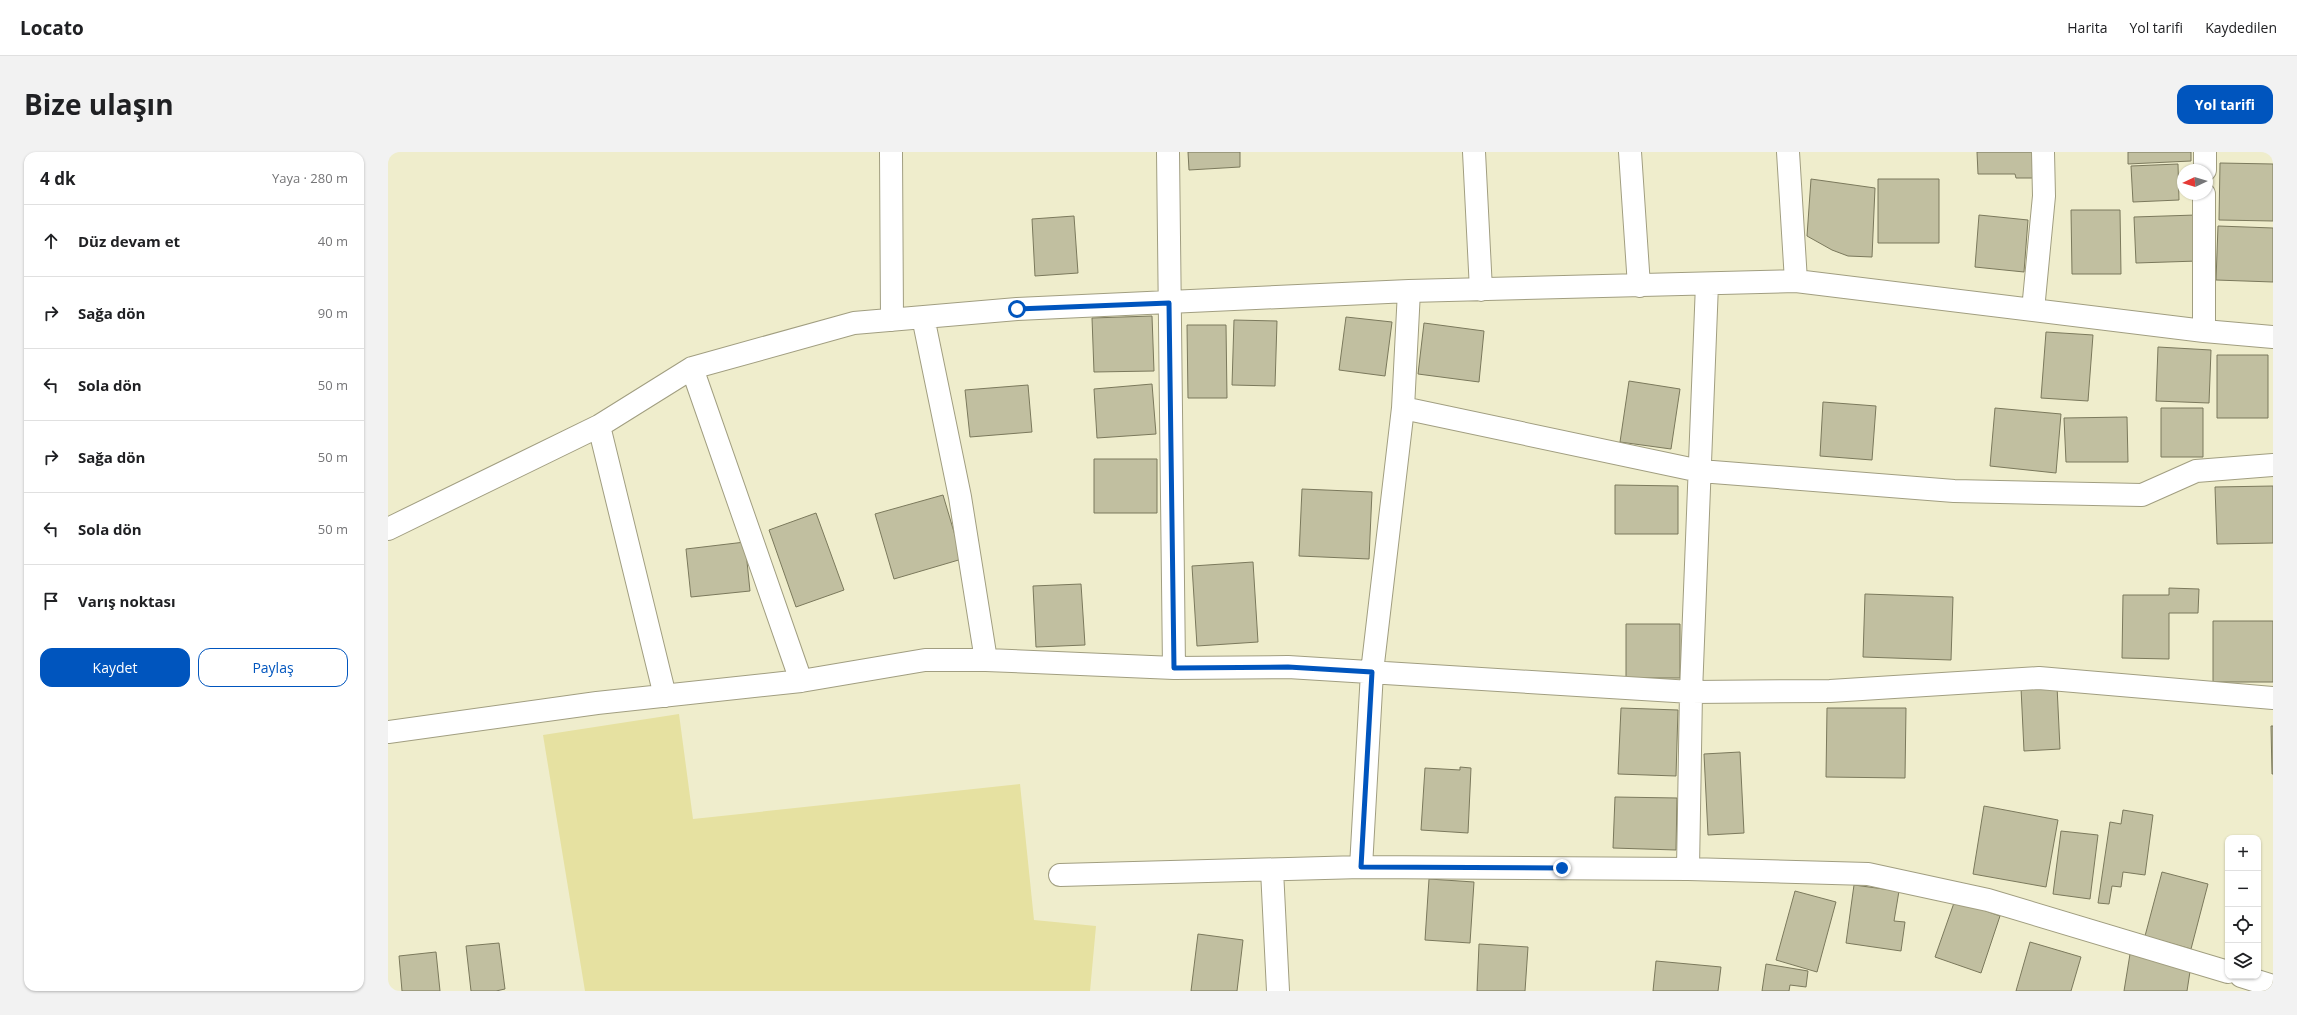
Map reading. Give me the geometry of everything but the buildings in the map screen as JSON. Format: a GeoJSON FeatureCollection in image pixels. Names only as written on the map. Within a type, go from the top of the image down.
{"type":"FeatureCollection","features":[{"type":"Feature","properties":{"kind":"street"},"geometry":{"type":"LineString","coordinates":[[891,152],[892,320]]}},
{"type":"Feature","properties":{"kind":"street"},"geometry":{"type":"LineString","coordinates":[[1168,152],[1174,668]]}},
{"type":"Feature","properties":{"kind":"street"},"geometry":{"type":"LineString","coordinates":[[1474,152],[1481,290]]}},
{"type":"Feature","properties":{"kind":"street"},"geometry":{"type":"LineString","coordinates":[[1630,152],[1639,286]]}},
{"type":"Feature","properties":{"kind":"street"},"geometry":{"type":"LineString","coordinates":[[1788,152],[1796,281]]}},
{"type":"Feature","properties":{"kind":"street"},"geometry":{"type":"LineString","coordinates":[[2033,310],[2044,196],[2043,152]]}},
{"type":"Feature","properties":{"kind":"street"},"geometry":{"type":"LineString","coordinates":[[2205,152],[2205,164]]}},
{"type":"Feature","properties":{"kind":"street"},"geometry":{"type":"LineString","coordinates":[[2204,200],[2204,331]]}},
{"type":"Feature","properties":{"kind":"street"},"geometry":{"type":"LineString","coordinates":[[388,529],[599,426],[692,368],[854,323],[1017,309],[1409,291],[1796,281],[2204,331],[2273,337]]}},
{"type":"Feature","properties":{"kind":"street"},"geometry":{"type":"LineString","coordinates":[[1688,869],[1692,692],[1708,284]]}},
{"type":"Feature","properties":{"kind":"street"},"geometry":{"type":"LineString","coordinates":[[1361,867],[1372,672],[1403,408],[1409,291]]}},
{"type":"Feature","properties":{"kind":"street"},"geometry":{"type":"LineString","coordinates":[[923,317],[960,497],[986,660]]}},
{"type":"Feature","properties":{"kind":"street"},"geometry":{"type":"LineString","coordinates":[[692,368],[801,681]]}},
{"type":"Feature","properties":{"kind":"street"},"geometry":{"type":"LineString","coordinates":[[1403,408],[1700,470],[1954,491],[2142,495],[2196,471],[2273,465]]}},
{"type":"Feature","properties":{"kind":"street"},"geometry":{"type":"LineString","coordinates":[[599,426],[665,696]]}},
{"type":"Feature","properties":{"kind":"street"},"geometry":{"type":"LineString","coordinates":[[388,732],[597,703],[801,681],[925,660],[986,660],[1174,668],[1288,667],[1692,692],[1830,691],[2039,678],[2273,698]]}},
{"type":"Feature","properties":{"kind":"street"},"geometry":{"type":"LineString","coordinates":[[1060,875],[1361,867],[1688,869],[1868,874],[1988,900],[2225,971]]}},
{"type":"Feature","properties":{"kind":"street"},"geometry":{"type":"LineString","coordinates":[[1272,870],[1278,991]]}},
{"type":"Feature","properties":{"kind":"street"},"geometry":{"type":"LineString","coordinates":[[2251,979],[2273,986]]}},
{"type":"Feature","properties":{"kind":"shaded area"},"geometry":{"type":"Polygon","coordinates":[[[679,714],[693,819],[1020,784],[1034,920],[1096,926],[1090,991],[585,991],[543,735],[679,714]]]}},
{"type":"Feature","properties":{"kind":"route"},"geometry":{"type":"LineString","coordinates":[[1017,309],[1169,303],[1174,668],[1288,667],[1372,672],[1361,867],[1562,868]]}}]}
